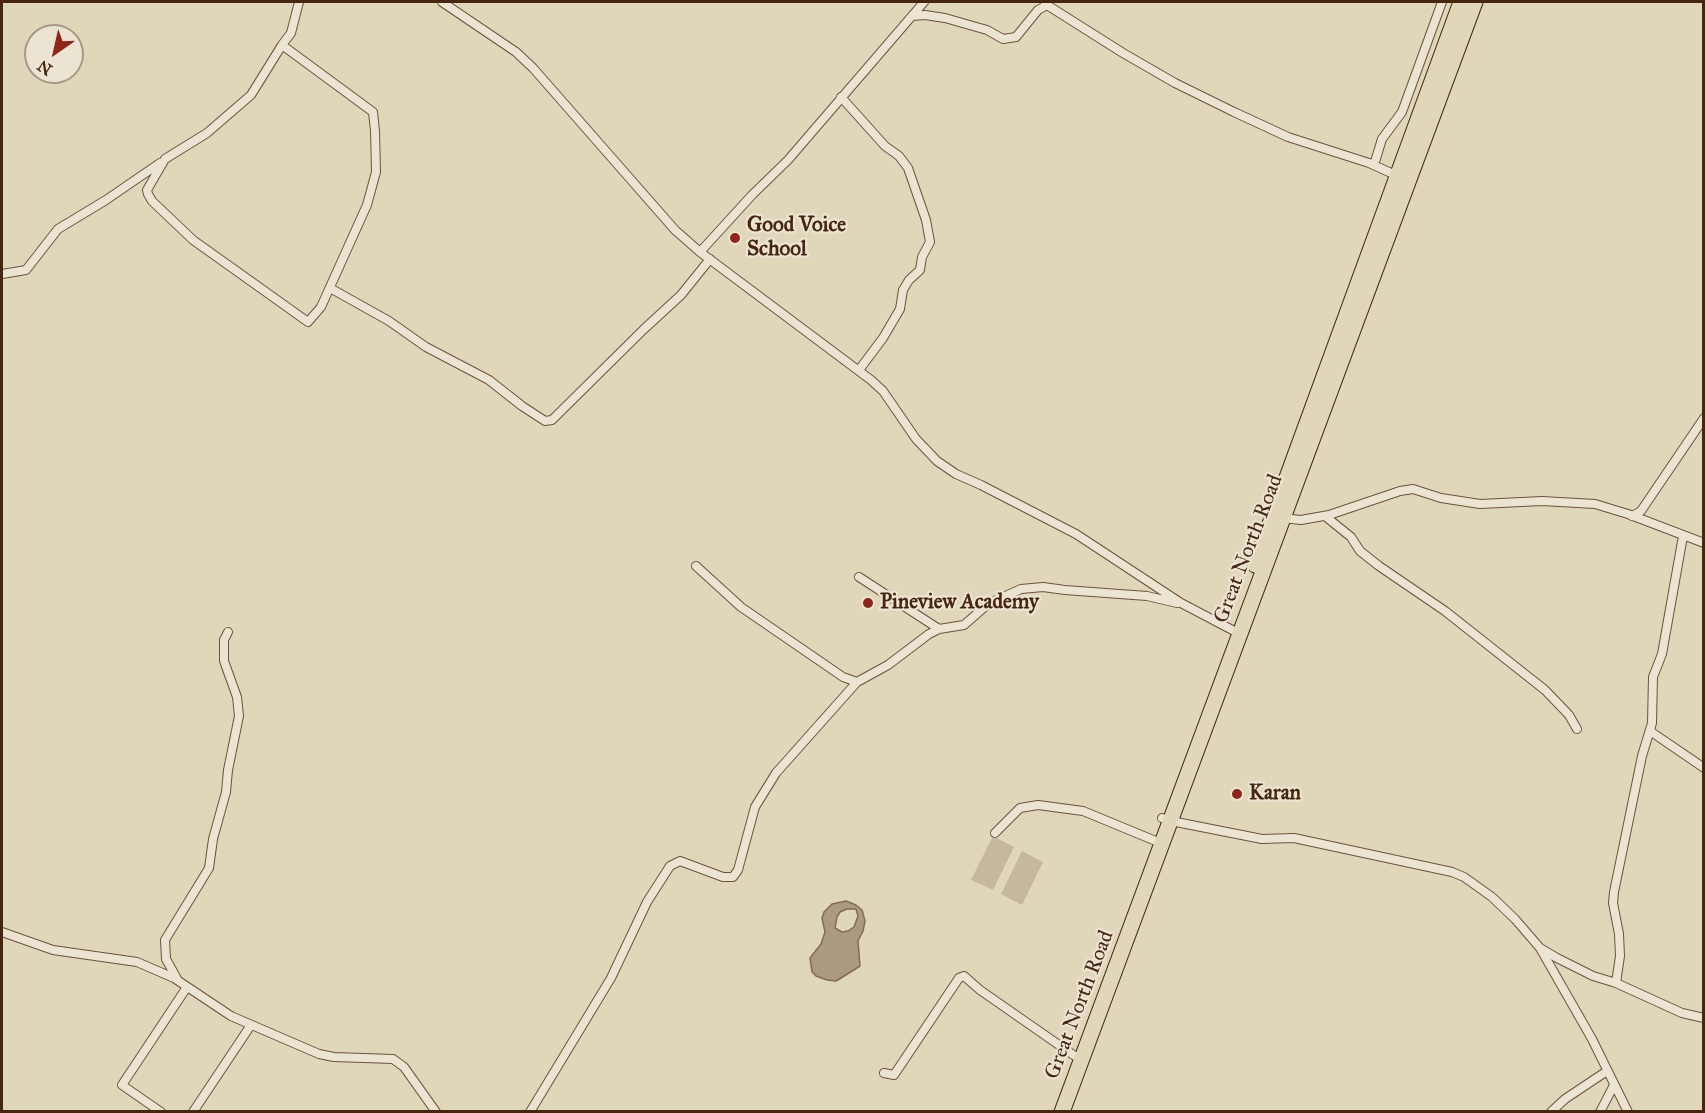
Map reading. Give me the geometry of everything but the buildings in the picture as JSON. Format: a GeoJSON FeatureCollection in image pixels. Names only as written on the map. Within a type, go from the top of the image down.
{"type":"FeatureCollection","features":[{"type":"Feature","properties":{"kind":"highway","name":"Great North Road"},"geometry":{"type":"LineString","coordinates":[[1062,1112],[1078,1059],[1403,178],[1461,2]]}},
{"type":"Feature","properties":{"kind":"highway","name":"Great North Road"},"geometry":{"type":"LineString","coordinates":[[1403,178],[1475,2]]}},
{"type":"Feature","properties":{"kind":"highway","name":"Great North Road"},"geometry":{"type":"LineString","coordinates":[[1054,1112],[1078,1059]]}},
{"type":"Feature","properties":{"kind":"street"},"geometry":{"type":"LineString","coordinates":[[2,274],[26,270],[58,229],[207,133],[245,101],[261,81],[294,28],[299,2]]}},
{"type":"Feature","properties":{"kind":"street"},"geometry":{"type":"LineString","coordinates":[[442,2],[516,52],[533,68],[675,230],[700,252],[859,370],[882,391],[916,439],[937,461],[956,474],[1076,534],[1181,603],[1235,632]]}},
{"type":"Feature","properties":{"kind":"street"},"geometry":{"type":"LineString","coordinates":[[700,252],[752,195],[788,160],[924,2]]}},
{"type":"Feature","properties":{"kind":"street"},"geometry":{"type":"LineString","coordinates":[[1374,165],[1382,139],[1402,112],[1442,2]]}},
{"type":"Feature","properties":{"kind":"street"},"geometry":{"type":"LineString","coordinates":[[912,16],[945,18],[987,30],[1003,39],[1016,37],[1046,3],[1175,83],[1234,112],[1288,137],[1374,165],[1403,178]]}},
{"type":"Feature","properties":{"kind":"street"},"geometry":{"type":"LineString","coordinates":[[165,159],[154,175],[147,190],[148,194],[193,240],[308,321],[321,307],[367,205],[376,172],[373,112],[282,45]]}},
{"type":"Feature","properties":{"kind":"street"},"geometry":{"type":"LineString","coordinates":[[841,97],[908,168],[926,220],[930,242],[922,257],[920,270],[909,280],[903,290],[900,309],[883,339],[859,370]]}},
{"type":"Feature","properties":{"kind":"street"},"geometry":{"type":"LineString","coordinates":[[330,288],[389,321],[426,347],[489,380],[545,421],[552,420],[681,295],[710,259]]}},
{"type":"Feature","properties":{"kind":"street"},"geometry":{"type":"LineString","coordinates":[[1632,516],[1641,511],[1704,418]]}},
{"type":"Feature","properties":{"kind":"street"},"geometry":{"type":"LineString","coordinates":[[1278,518],[1301,520],[1325,516],[1407,489],[1419,490],[1441,498],[1480,504],[1542,501],[1587,503],[1632,516],[1704,543]]}},
{"type":"Feature","properties":{"kind":"street"},"geometry":{"type":"LineString","coordinates":[[1325,516],[1351,537],[1360,551],[1445,611],[1537,684],[1557,701],[1577,729]]}},
{"type":"Feature","properties":{"kind":"street"},"geometry":{"type":"LineString","coordinates":[[1616,983],[1620,956],[1619,934],[1613,903],[1614,892],[1642,756],[1652,723],[1653,677],[1662,654],[1683,536]]}},
{"type":"Feature","properties":{"kind":"street"},"geometry":{"type":"LineString","coordinates":[[696,566],[741,607],[843,677],[856,682]]}},
{"type":"Feature","properties":{"kind":"street"},"geometry":{"type":"LineString","coordinates":[[859,576],[939,629]]}},
{"type":"Feature","properties":{"kind":"street"},"geometry":{"type":"LineString","coordinates":[[530,1112],[611,978],[647,902],[669,866],[680,861],[723,877],[733,877],[738,870],[755,807],[776,773],[856,682],[888,665],[939,629],[964,625],[988,604],[1000,597],[1033,587],[1147,596],[1181,603]]}},
{"type":"Feature","properties":{"kind":"street"},"geometry":{"type":"LineString","coordinates":[[183,984],[172,973],[166,958],[165,940],[209,868],[213,839],[226,792],[239,716],[237,697],[224,662],[224,640],[228,632]]}},
{"type":"Feature","properties":{"kind":"street"},"geometry":{"type":"LineString","coordinates":[[1650,731],[1704,768]]}},
{"type":"Feature","properties":{"kind":"street"},"geometry":{"type":"LineString","coordinates":[[995,833],[1020,808],[1038,804],[1083,811],[1158,841]]}},
{"type":"Feature","properties":{"kind":"street"},"geometry":{"type":"LineString","coordinates":[[1166,819],[1262,839],[1294,838],[1452,872],[1474,884],[1498,903],[1540,948],[1592,1039],[1628,1112]]}},
{"type":"Feature","properties":{"kind":"street"},"geometry":{"type":"LineString","coordinates":[[2,932],[53,950],[137,962],[183,984],[225,1013],[319,1054],[334,1057],[393,1059],[404,1067],[436,1112]]}},
{"type":"Feature","properties":{"kind":"street"},"geometry":{"type":"LineString","coordinates":[[1540,948],[1593,976],[1616,983],[1682,1013],[1704,1018]]}},
{"type":"Feature","properties":{"kind":"street"},"geometry":{"type":"LineString","coordinates":[[884,1073],[894,1074],[959,978],[964,976],[980,990],[1078,1059]]}},
{"type":"Feature","properties":{"kind":"street"},"geometry":{"type":"LineString","coordinates":[[161,1112],[122,1085],[183,984]]}},
{"type":"Feature","properties":{"kind":"street"},"geometry":{"type":"LineString","coordinates":[[192,1112],[251,1025]]}},
{"type":"Feature","properties":{"kind":"street"},"geometry":{"type":"LineString","coordinates":[[1551,1112],[1565,1099],[1607,1071]]}},
{"type":"Feature","properties":{"kind":"street"},"geometry":{"type":"LineString","coordinates":[[1600,1112],[1614,1085]]}},
{"type":"Feature","properties":{"kind":"shaded area"},"geometry":{"type":"Polygon","coordinates":[[[993,836],[1014,847],[993,890],[971,880],[993,836]]]}},
{"type":"Feature","properties":{"kind":"shaded area"},"geometry":{"type":"Polygon","coordinates":[[[1022,851],[1043,862],[1022,905],[1001,894],[1022,851]]]}},
{"type":"Feature","properties":{"kind":"shaded area"},"geometry":{"type":"Polygon","coordinates":[[[846,901],[856,905],[862,910],[865,921],[858,941],[860,966],[836,981],[816,976],[812,972],[810,958],[821,944],[825,932],[822,918],[824,912],[832,904],[846,901]],[[856,909],[840,912],[835,928],[842,932],[854,927],[858,916],[856,909]]]}},
{"type":"Feature","properties":{"kind":"place","name":"Good Voice School"},"geometry":{"type":"Point","coordinates":[735,238]}},
{"type":"Feature","properties":{"kind":"place","name":"Pineview Academy"},"geometry":{"type":"Point","coordinates":[868,603]}},
{"type":"Feature","properties":{"kind":"place","name":"Karan"},"geometry":{"type":"Point","coordinates":[1237,794]}}]}
